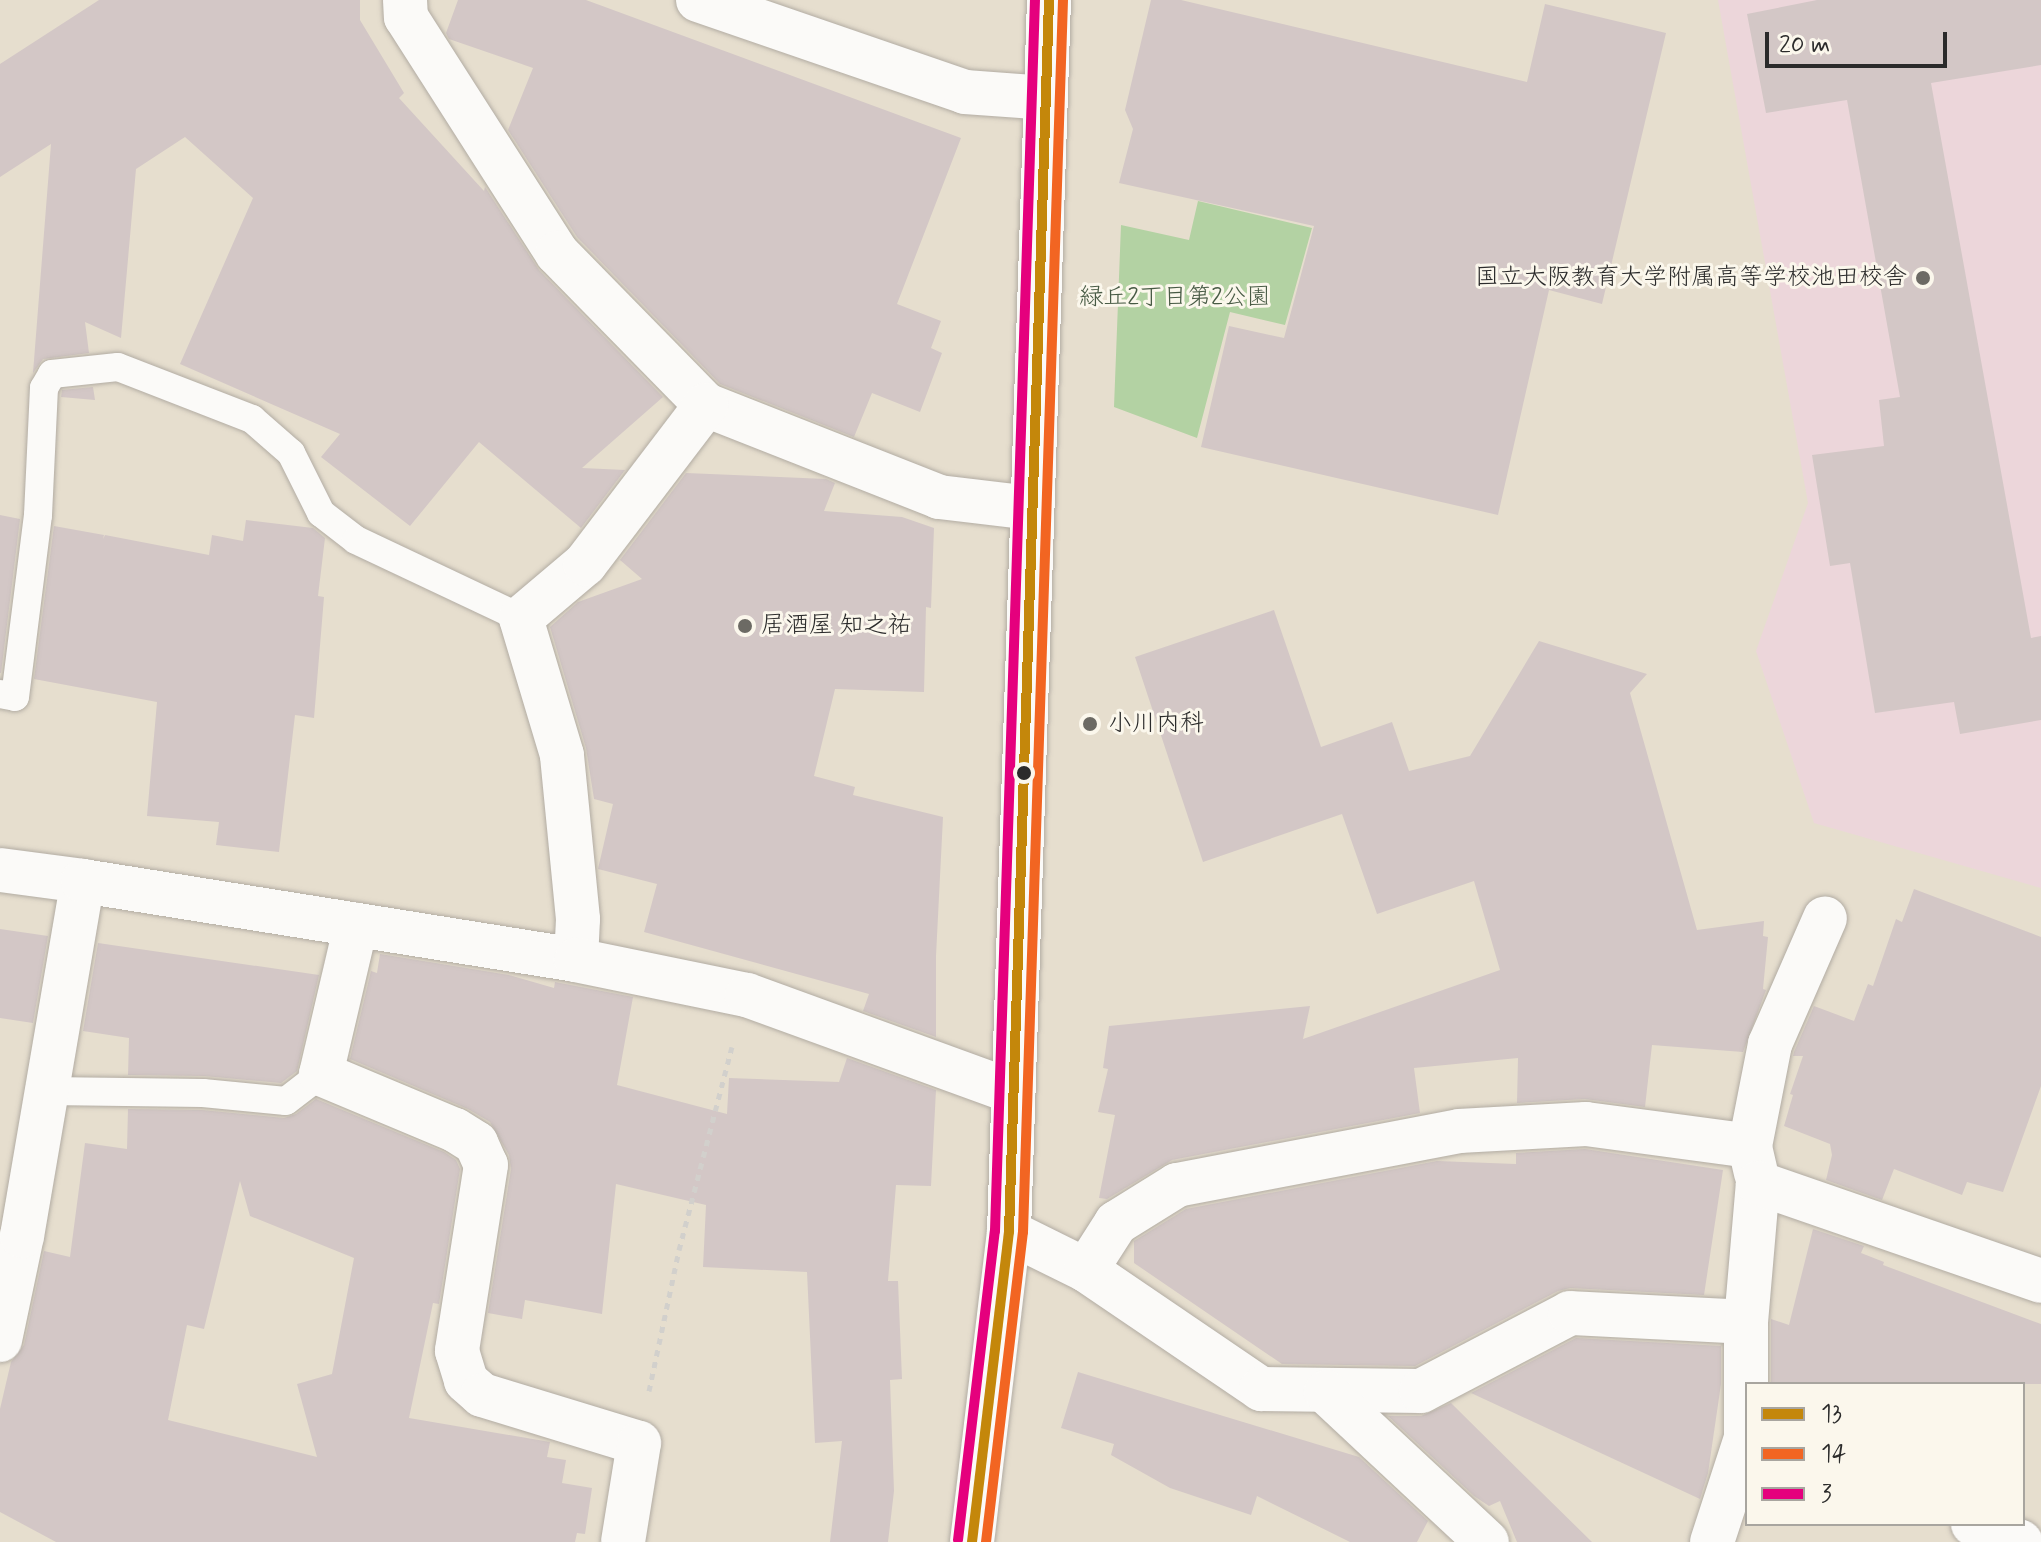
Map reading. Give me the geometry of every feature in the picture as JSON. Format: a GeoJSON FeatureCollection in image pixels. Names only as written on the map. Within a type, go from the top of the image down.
{"type":"FeatureCollection","features":[{"type":"Feature","properties":{"kind":"street"},"geometry":{"type":"LineString","coordinates":[[405,0],[406,17],[557,253],[706,405],[939,497],[1031,508]]}},
{"type":"Feature","properties":{"kind":"street"},"geometry":{"type":"LineString","coordinates":[[698,0],[965,92],[1046,98]]}},
{"type":"Feature","properties":{"kind":"street"},"geometry":{"type":"LineString","coordinates":[[972,1542],[1009,1232],[1049,0]]}},
{"type":"Feature","properties":{"kind":"street"},"geometry":{"type":"LineString","coordinates":[[576,960],[578,919],[562,755],[521,618],[585,564],[706,405]]}},
{"type":"Feature","properties":{"kind":"street"},"geometry":{"type":"LineString","coordinates":[[0,870],[576,960],[747,995],[1013,1092]]}},
{"type":"Feature","properties":{"kind":"street"},"geometry":{"type":"LineString","coordinates":[[0,1340],[83,881]]}},
{"type":"Feature","properties":{"kind":"street"},"geometry":{"type":"LineString","coordinates":[[1747,1382],[1746,1322],[1754,1164],[1770,1044],[1825,918]]}},
{"type":"Feature","properties":{"kind":"street"},"geometry":{"type":"LineString","coordinates":[[356,925],[321,1074],[455,1130],[476,1143],[486,1165],[457,1351],[466,1381],[482,1395],[639,1443],[623,1542]]}},
{"type":"Feature","properties":{"kind":"street"},"geometry":{"type":"LineString","coordinates":[[1086,1270],[1116,1223],[1177,1185],[1459,1131],[1586,1124],[1754,1164],[2041,1281]]}},
{"type":"Feature","properties":{"kind":"street"},"geometry":{"type":"LineString","coordinates":[[1009,1232],[1086,1270],[1261,1389],[1421,1391],[1570,1313],[1746,1322]]}},
{"type":"Feature","properties":{"kind":"street"},"geometry":{"type":"LineString","coordinates":[[1326,1392],[1487,1542]]}},
{"type":"Feature","properties":{"kind":"street"},"geometry":{"type":"LineString","coordinates":[[1712,1542],[1745,1444]]}},
{"type":"Feature","properties":{"kind":"street"},"geometry":{"type":"LineString","coordinates":[[1978,1526],[2021,1542]]}},
{"type":"Feature","properties":{"kind":"lane"},"geometry":{"type":"LineString","coordinates":[[0,694],[15,697],[38,515],[44,388],[52,374],[118,367],[252,419],[291,453],[321,513],[356,540],[521,618]]}},
{"type":"Feature","properties":{"kind":"lane"},"geometry":{"type":"LineString","coordinates":[[47,1091],[203,1093],[286,1101],[321,1074]]}},
{"type":"Feature","properties":{"kind":"path"},"geometry":{"type":"LineString","coordinates":[[639,1443],[679,1250],[747,995]]}},
{"type":"Feature","properties":{"kind":"shaded area"},"geometry":{"type":"Polygon","coordinates":[[[1718,0],[2041,0],[2041,888],[1814,823],[1756,651],[1808,503],[1718,0]]]}},
{"type":"Feature","properties":{"kind":"green space","name":"緑丘2丁目第2公園"},"geometry":{"type":"Polygon","coordinates":[[[1198,201],[1312,228],[1285,325],[1230,312],[1197,438],[1114,407],[1121,225],[1189,240],[1198,201]]]}},
{"type":"Feature","properties":{"kind":"building"},"geometry":{"type":"Polygon","coordinates":[[[99,0],[360,0],[360,20],[404,93],[399,98],[484,191],[485,187],[539,270],[663,397],[582,468],[625,470],[581,528],[479,442],[410,526],[321,457],[340,434],[180,364],[253,198],[185,137],[136,169],[121,338],[85,322],[89,353],[43,359],[33,373],[51,144],[0,177],[0,64],[99,0]]]}},
{"type":"Feature","properties":{"kind":"building"},"geometry":{"type":"Polygon","coordinates":[[[458,0],[586,0],[961,138],[897,304],[941,321],[931,348],[942,353],[920,412],[872,393],[854,437],[720,384],[577,237],[508,130],[533,68],[449,39],[446,33],[458,0]]]}},
{"type":"Feature","properties":{"kind":"building"},"geometry":{"type":"Polygon","coordinates":[[[1151,0],[1181,0],[1527,82],[1545,4],[1666,33],[1602,304],[1549,290],[1498,515],[1201,447],[1229,326],[1284,338],[1314,226],[1119,183],[1133,129],[1125,110],[1151,0]]]}},
{"type":"Feature","properties":{"kind":"building","name":"国立大阪教育大学附属高等学校池田校舎"},"geometry":{"type":"Polygon","coordinates":[[[1817,0],[2041,0],[2041,65],[1931,83],[2031,638],[2041,636],[2041,720],[1960,734],[1954,702],[1875,713],[1850,563],[1830,566],[1812,455],[1884,446],[1879,400],[1900,397],[1847,100],[1766,113],[1747,14],[1817,0]]]}},
{"type":"Feature","properties":{"kind":"building"},"geometry":{"type":"Polygon","coordinates":[[[93,387],[95,400],[61,397],[62,390],[93,387]]]}},
{"type":"Feature","properties":{"kind":"building"},"geometry":{"type":"Polygon","coordinates":[[[686,473],[826,479],[835,483],[824,511],[902,517],[934,528],[931,608],[926,607],[924,692],[835,689],[814,776],[855,787],[853,795],[943,817],[936,956],[936,1037],[863,1011],[869,994],[644,932],[657,884],[598,869],[613,804],[594,799],[586,748],[550,627],[578,602],[642,579],[620,560],[686,473]]]}},
{"type":"Feature","properties":{"kind":"building"},"geometry":{"type":"Polygon","coordinates":[[[0,515],[20,519],[1,673],[0,673],[0,515]]]}},
{"type":"Feature","properties":{"kind":"building"},"geometry":{"type":"Polygon","coordinates":[[[246,520],[313,528],[325,538],[318,596],[324,597],[314,718],[295,715],[279,852],[216,845],[219,822],[147,816],[157,702],[34,679],[54,526],[104,535],[103,539],[105,535],[209,555],[212,535],[243,541],[246,520]]]}},
{"type":"Feature","properties":{"kind":"building"},"geometry":{"type":"Polygon","coordinates":[[[1274,610],[1321,747],[1392,722],[1409,771],[1470,756],[1539,641],[1647,674],[1630,693],[1697,930],[1764,921],[1763,936],[1768,937],[1763,989],[1766,990],[1743,1052],[1652,1045],[1645,1107],[1585,1099],[1517,1103],[1518,1058],[1414,1068],[1420,1113],[1172,1160],[1107,1199],[1099,1198],[1115,1115],[1098,1112],[1108,1069],[1103,1068],[1109,1026],[1310,1006],[1303,1039],[1500,970],[1474,881],[1377,914],[1342,814],[1203,862],[1135,657],[1274,610]]]}},
{"type":"Feature","properties":{"kind":"building"},"geometry":{"type":"Polygon","coordinates":[[[1914,889],[2041,937],[2041,1086],[2003,1192],[1967,1182],[1962,1195],[1894,1169],[1882,1200],[1826,1180],[1832,1155],[1830,1144],[1784,1126],[1793,1095],[1790,1094],[1803,1056],[1793,1056],[1794,1052],[1814,1006],[1854,1021],[1868,984],[1873,986],[1896,919],[1902,922],[1914,889]]]}},
{"type":"Feature","properties":{"kind":"building"},"geometry":{"type":"Polygon","coordinates":[[[0,929],[48,936],[33,1023],[0,1018],[0,929]]]}},
{"type":"Feature","properties":{"kind":"building"},"geometry":{"type":"Polygon","coordinates":[[[98,943],[319,975],[297,1071],[281,1083],[204,1076],[128,1075],[129,1038],[83,1031],[98,943]]]}},
{"type":"Feature","properties":{"kind":"building"},"geometry":{"type":"Polygon","coordinates":[[[380,954],[509,975],[554,988],[555,982],[633,997],[617,1085],[727,1114],[729,1078],[839,1082],[847,1058],[936,1090],[931,1186],[896,1185],[888,1281],[898,1281],[902,1379],[890,1380],[894,1491],[888,1542],[830,1542],[842,1441],[815,1443],[807,1272],[703,1267],[706,1205],[616,1184],[602,1314],[525,1300],[522,1319],[488,1313],[511,1169],[509,1155],[490,1122],[468,1109],[350,1059],[371,971],[377,973],[380,954]]]}},
{"type":"Feature","properties":{"kind":"building"},"geometry":{"type":"Polygon","coordinates":[[[316,1099],[444,1152],[456,1160],[460,1169],[439,1304],[433,1303],[409,1418],[550,1442],[547,1457],[566,1460],[562,1483],[592,1488],[585,1534],[577,1533],[575,1542],[56,1542],[0,1512],[0,1409],[11,1362],[24,1345],[44,1251],[70,1257],[85,1143],[127,1149],[128,1109],[202,1110],[284,1118],[296,1114],[316,1099]],[[240,1181],[204,1329],[187,1325],[168,1420],[317,1457],[297,1384],[332,1374],[354,1258],[250,1216],[240,1181]]]}},
{"type":"Feature","properties":{"kind":"building"},"geometry":{"type":"Polygon","coordinates":[[[1585,1149],[1723,1170],[1704,1295],[1570,1288],[1558,1291],[1415,1366],[1282,1364],[1134,1263],[1134,1241],[1186,1209],[1437,1161],[1516,1164],[1516,1153],[1585,1149]]]}},
{"type":"Feature","properties":{"kind":"building"},"geometry":{"type":"Polygon","coordinates":[[[1813,1229],[1864,1246],[1861,1253],[1884,1262],[1883,1265],[2041,1324],[2041,1384],[1771,1382],[1771,1319],[1789,1325],[1813,1229]]]}},
{"type":"Feature","properties":{"kind":"building"},"geometry":{"type":"Polygon","coordinates":[[[1576,1338],[1721,1346],[1721,1384],[1708,1473],[1700,1499],[1471,1393],[1576,1338]]]}},
{"type":"Feature","properties":{"kind":"building"},"geometry":{"type":"Polygon","coordinates":[[[1078,1372],[1359,1457],[1428,1521],[1417,1542],[1350,1542],[1257,1496],[1251,1515],[1170,1488],[1111,1455],[1114,1444],[1061,1428],[1078,1372]]]}},
{"type":"Feature","properties":{"kind":"building"},"geometry":{"type":"Polygon","coordinates":[[[1451,1403],[1592,1542],[1517,1542],[1500,1501],[1489,1506],[1474,1496],[1388,1416],[1421,1416],[1451,1403]]]}},
{"type":"Feature","properties":{"kind":"transit line","name":"3"},"geometry":{"type":"LineString","coordinates":[[958,1540],[995,1231],[1035,0]]}},
{"type":"Feature","properties":{"kind":"transit line","name":"13"},"geometry":{"type":"LineString","coordinates":[[972,1542],[1009,1232],[1049,0]]}},
{"type":"Feature","properties":{"kind":"transit line","name":"14"},"geometry":{"type":"LineString","coordinates":[[986,1542],[1023,1232],[1063,0]]}},
{"type":"Feature","properties":{"kind":"place","name":"国立大阪教育大学附属高等学校池田校舎"},"geometry":{"type":"Point","coordinates":[1923,278]}},
{"type":"Feature","properties":{"kind":"place","name":"居酒屋 知之祐"},"geometry":{"type":"Point","coordinates":[745,626]}},
{"type":"Feature","properties":{"kind":"place","name":"小川内科"},"geometry":{"type":"Point","coordinates":[1090,724]}}]}
